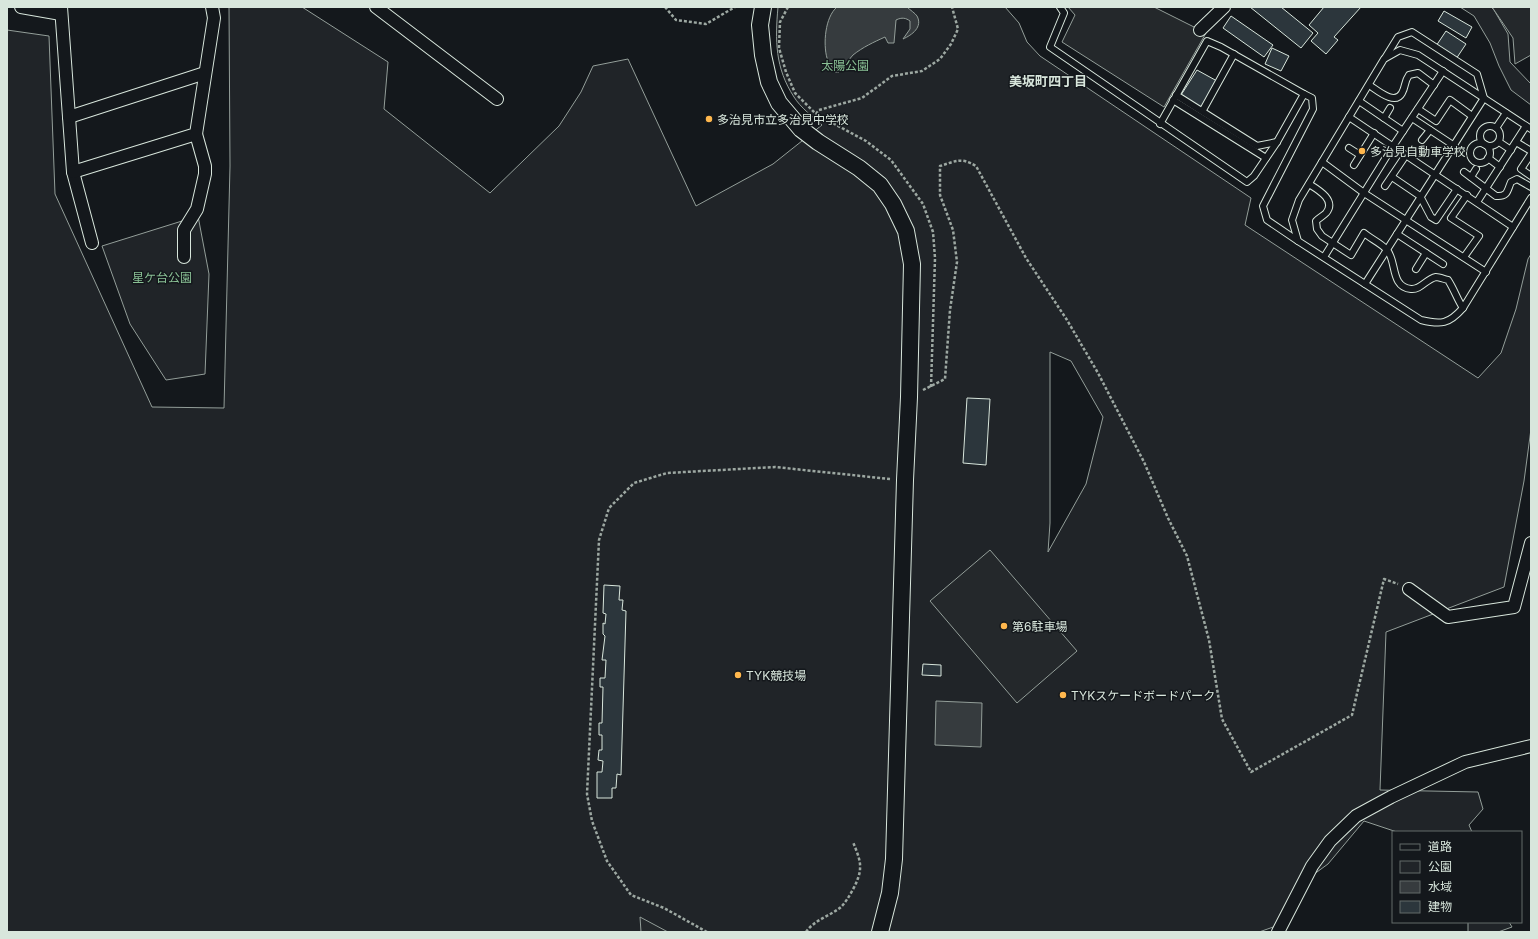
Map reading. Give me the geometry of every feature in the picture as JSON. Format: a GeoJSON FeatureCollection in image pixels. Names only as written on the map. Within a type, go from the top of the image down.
{"type":"FeatureCollection","features":[{"type":"Feature","properties":{"kind":"street"},"geometry":{"type":"LineString","coordinates":[[21,7],[61,10],[72,172],[92,243]]}},
{"type":"Feature","properties":{"kind":"street"},"geometry":{"type":"LineString","coordinates":[[184,257],[184,230],[197,209],[204,174],[204,166],[196,134],[214,18],[212,7]]}},
{"type":"Feature","properties":{"kind":"street"},"geometry":{"type":"LineString","coordinates":[[376,7],[497,99]]}},
{"type":"Feature","properties":{"kind":"street"},"geometry":{"type":"LineString","coordinates":[[763,7],[760,25],[763,55],[769,82],[779,103],[801,129],[818,142],[859,168],[880,185],[893,204],[906,231],[912,264],[894,859],[890,893],[880,932]]}},
{"type":"Feature","properties":{"kind":"street"},"geometry":{"type":"LineString","coordinates":[[1200,30],[1224,7]]}},
{"type":"Feature","properties":{"kind":"street"},"geometry":{"type":"LineString","coordinates":[[69,117],[206,73]]}},
{"type":"Feature","properties":{"kind":"street"},"geometry":{"type":"LineString","coordinates":[[72,172],[196,134]]}},
{"type":"Feature","properties":{"kind":"street"},"geometry":{"type":"LineString","coordinates":[[1409,588],[1448,617],[1514,607],[1531,543]]}},
{"type":"Feature","properties":{"kind":"street"},"geometry":{"type":"LineString","coordinates":[[1278,932],[1312,866],[1330,841],[1356,816],[1391,797],[1465,762],[1531,746]]}},
{"type":"Feature","properties":{"kind":"lane"},"geometry":{"type":"LineString","coordinates":[[1060,7],[1064,13],[1050,47],[1160,124],[1247,182],[1254,176],[1277,142],[1304,94]]}},
{"type":"Feature","properties":{"kind":"lane"},"geometry":{"type":"LineString","coordinates":[[1298,241],[1292,220],[1299,200],[1398,37],[1412,32],[1477,74],[1484,98],[1365,284]]}},
{"type":"Feature","properties":{"kind":"lane"},"geometry":{"type":"LineString","coordinates":[[1160,124],[1207,41],[1234,54],[1312,98],[1313,109],[1262,206],[1267,220],[1421,320],[1436,324],[1453,319],[1463,308],[1531,198]]}},
{"type":"Feature","properties":{"kind":"lane"},"geometry":{"type":"LineString","coordinates":[[1384,59],[1400,50],[1418,55],[1528,128],[1516,142],[1477,202]]}},
{"type":"Feature","properties":{"kind":"lane"},"geometry":{"type":"LineString","coordinates":[[1202,110],[1234,54]]}},
{"type":"Feature","properties":{"kind":"lane"},"geometry":{"type":"LineString","coordinates":[[1324,258],[1393,146],[1443,71]]}},
{"type":"Feature","properties":{"kind":"lane"},"geometry":{"type":"LineString","coordinates":[[1369,85],[1386,97],[1395,98],[1401,95],[1404,89],[1404,81],[1409,75],[1418,74],[1434,85]]}},
{"type":"Feature","properties":{"kind":"lane"},"geometry":{"type":"LineString","coordinates":[[1174,98],[1202,110],[1257,146],[1277,142]]}},
{"type":"Feature","properties":{"kind":"lane"},"geometry":{"type":"LineString","coordinates":[[1174,98],[1266,158]]}},
{"type":"Feature","properties":{"kind":"lane"},"geometry":{"type":"LineString","coordinates":[[1418,109],[1436,121],[1450,100],[1472,116]]}},
{"type":"Feature","properties":{"kind":"lane"},"geometry":{"type":"LineString","coordinates":[[1359,101],[1403,131]]}},
{"type":"Feature","properties":{"kind":"lane"},"geometry":{"type":"LineString","coordinates":[[1384,118],[1390,108]]}},
{"type":"Feature","properties":{"kind":"lane"},"geometry":{"type":"LineString","coordinates":[[1496,128],[1506,113]]}},
{"type":"Feature","properties":{"kind":"lane"},"geometry":{"type":"LineString","coordinates":[[1349,117],[1514,227]]}},
{"type":"Feature","properties":{"kind":"lane"},"geometry":{"type":"LineString","coordinates":[[1412,118],[1453,145]]}},
{"type":"Feature","properties":{"kind":"lane"},"geometry":{"type":"LineString","coordinates":[[1499,142],[1492,146],[1485,145],[1476,144],[1471,148],[1470,154],[1472,159],[1478,162],[1484,162],[1488,158],[1489,150],[1485,145],[1480,137],[1482,131],[1487,127],[1496,128],[1500,134],[1499,142]]}},
{"type":"Feature","properties":{"kind":"lane"},"geometry":{"type":"LineString","coordinates":[[1422,140],[1430,130]]}},
{"type":"Feature","properties":{"kind":"lane"},"geometry":{"type":"LineString","coordinates":[[1354,165],[1374,133]]}},
{"type":"Feature","properties":{"kind":"lane"},"geometry":{"type":"LineString","coordinates":[[1499,142],[1511,150]]}},
{"type":"Feature","properties":{"kind":"lane"},"geometry":{"type":"LineString","coordinates":[[1516,142],[1531,153],[1521,169],[1531,176]]}},
{"type":"Feature","properties":{"kind":"lane"},"geometry":{"type":"LineString","coordinates":[[1350,148],[1360,155]]}},
{"type":"Feature","properties":{"kind":"lane"},"geometry":{"type":"LineString","coordinates":[[1385,186],[1406,155]]}},
{"type":"Feature","properties":{"kind":"lane"},"geometry":{"type":"LineString","coordinates":[[1488,158],[1500,167]]}},
{"type":"Feature","properties":{"kind":"lane"},"geometry":{"type":"LineString","coordinates":[[1322,162],[1364,193],[1486,272]]}},
{"type":"Feature","properties":{"kind":"lane"},"geometry":{"type":"LineString","coordinates":[[1471,177],[1476,169]]}},
{"type":"Feature","properties":{"kind":"lane"},"geometry":{"type":"LineString","coordinates":[[1464,172],[1496,196],[1506,194],[1511,182],[1517,179],[1531,187]]}},
{"type":"Feature","properties":{"kind":"lane"},"geometry":{"type":"LineString","coordinates":[[1392,177],[1420,196],[1431,216],[1436,220],[1456,189]]}},
{"type":"Feature","properties":{"kind":"lane"},"geometry":{"type":"LineString","coordinates":[[1309,184],[1325,194],[1329,204],[1327,212],[1316,221],[1317,229],[1322,236],[1351,255],[1364,233],[1387,250],[1393,260],[1394,273],[1400,284],[1411,289],[1419,288],[1426,281],[1436,277],[1448,280],[1463,308]]}},
{"type":"Feature","properties":{"kind":"lane"},"geometry":{"type":"LineString","coordinates":[[1464,257],[1479,236],[1452,218],[1467,196]]}},
{"type":"Feature","properties":{"kind":"lane"},"geometry":{"type":"LineString","coordinates":[[1397,234],[1443,264]]}},
{"type":"Feature","properties":{"kind":"lane"},"geometry":{"type":"LineString","coordinates":[[1416,269],[1426,253]]}},
{"type":"Feature","properties":{"kind":"path"},"geometry":{"type":"LineString","coordinates":[[665,7],[676,20],[706,24],[735,7]]}},
{"type":"Feature","properties":{"kind":"path"},"geometry":{"type":"LineString","coordinates":[[788,7],[780,22],[779,48],[786,72],[795,93],[816,114],[819,110],[862,98],[892,76],[922,71],[940,59],[951,44],[958,29],[952,7]]}},
{"type":"Feature","properties":{"kind":"path"},"geometry":{"type":"LineString","coordinates":[[909,397],[945,379],[950,310],[956,262],[953,230],[940,195],[940,166],[953,161],[966,160],[976,166],[1026,258],[1067,320],[1098,373],[1144,462],[1168,518],[1187,556],[1209,640],[1222,719],[1251,772],[1352,715],[1384,580],[1409,588]]}},
{"type":"Feature","properties":{"kind":"path"},"geometry":{"type":"LineString","coordinates":[[707,932],[664,908],[631,894],[607,861],[592,822],[587,794],[599,540],[609,508],[634,484],[667,473],[775,467],[905,480]]}},
{"type":"Feature","properties":{"kind":"path"},"geometry":{"type":"LineString","coordinates":[[806,932],[826,915],[840,907],[851,896],[860,869],[858,854],[853,842]]}},
{"type":"Feature","properties":{"kind":"green space","name":"太陽公園"},"geometry":{"type":"Polygon","coordinates":[[[229,7],[302,7],[388,62],[384,109],[490,193],[559,126],[581,92],[593,66],[628,59],[696,206],[773,164],[822,125],[797,101],[783,75],[777,42],[778,7],[1005,7],[1019,23],[1027,42],[1040,56],[1251,198],[1245,225],[1478,378],[1501,353],[1516,309],[1528,259],[1531,254],[1531,429],[1524,481],[1504,587],[1386,632],[1380,790],[1478,792],[1483,809],[1469,825],[1472,831],[1394,831],[1364,821],[1328,864],[1299,885],[1279,925],[1259,932],[7,932],[7,30],[49,36],[55,194],[152,407],[224,408],[230,166],[229,7]],[[1050,352],[1050,523],[1048,552],[1086,484],[1103,417],[1071,361],[1050,352]]]}},
{"type":"Feature","properties":{"kind":"green space"},"geometry":{"type":"Polygon","coordinates":[[[1460,7],[1491,7],[1494,10],[1508,34],[1510,62],[1531,84],[1531,105],[1511,90],[1490,43],[1474,16],[1460,7]]]}},
{"type":"Feature","properties":{"kind":"green space","name":"星ケ台公園"},"geometry":{"type":"Polygon","coordinates":[[[198,216],[209,274],[205,374],[166,380],[130,324],[102,246],[198,216]]]}},
{"type":"Feature","properties":{"kind":"green space"},"geometry":{"type":"Polygon","coordinates":[[[1468,923],[1510,923],[1512,927],[1498,932],[1468,932],[1468,923]]]}},
{"type":"Feature","properties":{"kind":"shaded area"},"geometry":{"type":"Polygon","coordinates":[[[1068,7],[1154,7],[1206,33],[1164,107],[1062,42],[1075,15],[1068,7]]]}},
{"type":"Feature","properties":{"kind":"shaded area"},"geometry":{"type":"Polygon","coordinates":[[[1492,7],[1531,7],[1531,55],[1515,64],[1513,38],[1492,7]]]}},
{"type":"Feature","properties":{"kind":"shaded area","name":"第6駐車場"},"geometry":{"type":"Polygon","coordinates":[[[990,550],[1077,651],[1017,703],[930,601],[990,550]]]}},
{"type":"Feature","properties":{"kind":"shaded area"},"geometry":{"type":"Polygon","coordinates":[[[640,917],[668,932],[641,932],[640,917]]]}},
{"type":"Feature","properties":{"kind":"water"},"geometry":{"type":"Polygon","coordinates":[[[837,7],[907,7],[917,16],[919,24],[913,33],[903,39],[910,29],[910,21],[904,18],[896,20],[894,43],[888,43],[885,37],[853,55],[839,72],[835,72],[827,58],[825,38],[830,17],[837,7]]]}},
{"type":"Feature","properties":{"kind":"water"},"geometry":{"type":"Polygon","coordinates":[[[936,701],[982,703],[981,747],[935,745],[936,701]]]}},
{"type":"Feature","properties":{"kind":"building"},"geometry":{"type":"Polygon","coordinates":[[[1250,7],[1281,7],[1313,33],[1301,48],[1250,7]]]}},
{"type":"Feature","properties":{"kind":"building"},"geometry":{"type":"Polygon","coordinates":[[[1324,7],[1361,7],[1334,37],[1338,40],[1326,54],[1311,41],[1318,33],[1309,25],[1324,7]]]}},
{"type":"Feature","properties":{"kind":"building"},"geometry":{"type":"Polygon","coordinates":[[[1444,11],[1472,27],[1466,38],[1438,21],[1444,11]]]}},
{"type":"Feature","properties":{"kind":"building"},"geometry":{"type":"Polygon","coordinates":[[[1231,16],[1273,45],[1264,57],[1223,28],[1231,16]]]}},
{"type":"Feature","properties":{"kind":"building"},"geometry":{"type":"Polygon","coordinates":[[[1446,31],[1466,44],[1456,59],[1436,46],[1446,31]]]}},
{"type":"Feature","properties":{"kind":"building"},"geometry":{"type":"Polygon","coordinates":[[[1272,48],[1289,56],[1281,71],[1265,64],[1272,48]]]}},
{"type":"Feature","properties":{"kind":"building"},"geometry":{"type":"Polygon","coordinates":[[[1197,70],[1217,81],[1201,107],[1181,95],[1197,70]]]}},
{"type":"Feature","properties":{"kind":"building"},"geometry":{"type":"Polygon","coordinates":[[[967,398],[990,399],[986,465],[963,463],[967,398]]]}},
{"type":"Feature","properties":{"kind":"building"},"geometry":{"type":"Polygon","coordinates":[[[604,585],[620,586],[619,600],[623,600],[622,610],[626,611],[621,775],[617,774],[616,788],[612,788],[612,798],[597,798],[597,772],[602,772],[603,761],[598,760],[599,750],[602,750],[602,735],[599,735],[599,723],[602,723],[603,687],[600,687],[600,678],[605,678],[606,660],[602,660],[605,636],[603,634],[603,623],[605,624],[606,614],[603,613],[604,585]]]}},
{"type":"Feature","properties":{"kind":"building"},"geometry":{"type":"Polygon","coordinates":[[[923,664],[941,665],[941,676],[922,675],[923,664]]]}},
{"type":"Feature","properties":{"kind":"place","name":"多治見市立多治見中学校"},"geometry":{"type":"Point","coordinates":[709,119]}},
{"type":"Feature","properties":{"kind":"place","name":"多治見自動車学校"},"geometry":{"type":"Point","coordinates":[1362,151]}},
{"type":"Feature","properties":{"kind":"place","name":"第6駐車場"},"geometry":{"type":"Point","coordinates":[1004,626]}},
{"type":"Feature","properties":{"kind":"place","name":"TYK競技場"},"geometry":{"type":"Point","coordinates":[738,675]}},
{"type":"Feature","properties":{"kind":"place","name":"TYKスケードボードパーク"},"geometry":{"type":"Point","coordinates":[1063,695]}},
{"type":"Feature","properties":{"kind":"district","name":"美坂町四丁目"},"geometry":{"type":"Point","coordinates":[1048,81]}}]}
